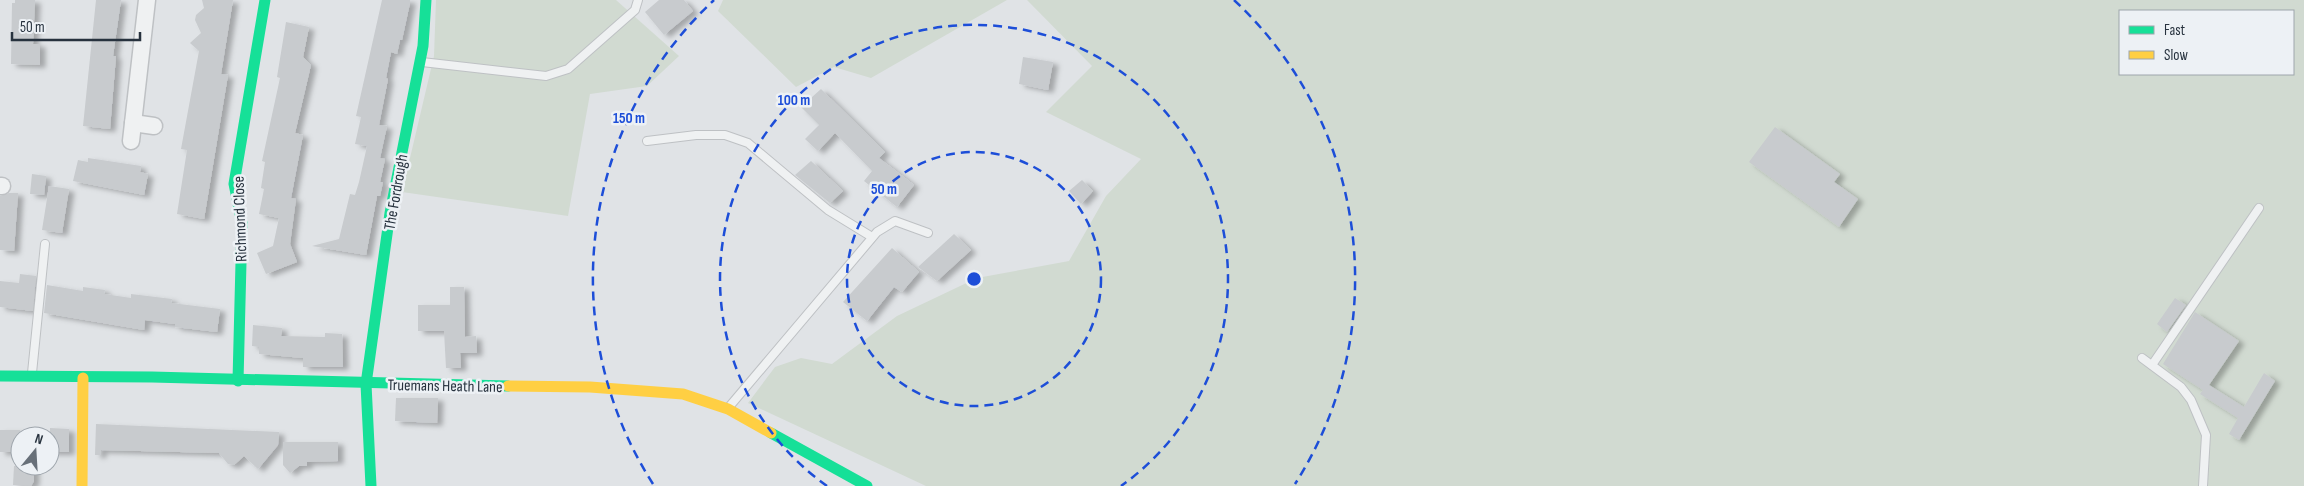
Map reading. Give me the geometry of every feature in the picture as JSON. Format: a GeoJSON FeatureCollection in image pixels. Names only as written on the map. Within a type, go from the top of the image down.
{"type":"FeatureCollection","features":[{"type":"Feature","properties":{"kind":"street"},"geometry":{"type":"LineString","coordinates":[[131,141],[146,0]]}},
{"type":"Feature","properties":{"kind":"street","name":"Richmond Close"},"geometry":{"type":"LineString","coordinates":[[238,381],[242,223],[234,184],[265,0]]}},
{"type":"Feature","properties":{"kind":"street","name":"The Fordrough"},"geometry":{"type":"LineString","coordinates":[[371,486],[366,384],[390,213],[420,62],[426,0]]}},
{"type":"Feature","properties":{"kind":"street"},"geometry":{"type":"LineString","coordinates":[[133,123],[154,126]]}},
{"type":"Feature","properties":{"kind":"street","name":"Truemans Heath Lane"},"geometry":{"type":"LineString","coordinates":[[0,376],[152,377],[366,384],[590,387],[683,394],[728,409],[867,486]]}},
{"type":"Feature","properties":{"kind":"street"},"geometry":{"type":"LineString","coordinates":[[82,486],[83,378]]}},
{"type":"Feature","properties":{"kind":"lane"},"geometry":{"type":"LineString","coordinates":[[420,62],[546,76],[568,69],[635,10],[638,0]]}},
{"type":"Feature","properties":{"kind":"lane"},"geometry":{"type":"LineString","coordinates":[[647,141],[696,135],[725,135],[748,143],[828,210],[872,237]]}},
{"type":"Feature","properties":{"kind":"lane"},"geometry":{"type":"LineString","coordinates":[[2152,365],[2259,208]]}},
{"type":"Feature","properties":{"kind":"lane"},"geometry":{"type":"LineString","coordinates":[[728,409],[872,237],[895,221],[928,233]]}},
{"type":"Feature","properties":{"kind":"lane"},"geometry":{"type":"LineString","coordinates":[[32,376],[46,244]]}},
{"type":"Feature","properties":{"kind":"lane"},"geometry":{"type":"LineString","coordinates":[[2142,358],[2181,387],[2191,400],[2206,435],[2203,486]]}},
{"type":"Feature","properties":{"kind":"shaded area"},"geometry":{"type":"Polygon","coordinates":[[[436,0],[616,0],[679,56],[647,86],[590,94],[568,216],[402,192],[434,56],[436,0]]]}},
{"type":"Feature","properties":{"kind":"shaded area"},"geometry":{"type":"Polygon","coordinates":[[[723,0],[1007,0],[871,78],[834,67],[796,87],[718,11],[723,0]]]}},
{"type":"Feature","properties":{"kind":"shaded area"},"geometry":{"type":"Polygon","coordinates":[[[1027,0],[2304,0],[2304,486],[926,486],[748,403],[775,367],[801,358],[832,364],[897,316],[977,278],[1069,261],[1106,196],[1141,159],[1046,112],[1092,66],[1027,0]]]}},
{"type":"Feature","properties":{"kind":"building"},"geometry":{"type":"Polygon","coordinates":[[[15,0],[35,0],[33,44],[40,44],[40,65],[11,64],[12,3],[15,3],[15,0]]]}},
{"type":"Feature","properties":{"kind":"building"},"geometry":{"type":"Polygon","coordinates":[[[96,0],[121,0],[113,56],[116,56],[110,129],[83,126],[96,0]]]}},
{"type":"Feature","properties":{"kind":"building"},"geometry":{"type":"Polygon","coordinates":[[[202,0],[233,0],[221,74],[228,75],[204,219],[177,214],[187,150],[181,149],[199,51],[190,43],[201,33],[195,20],[196,15],[204,8],[202,0]]]}},
{"type":"Feature","properties":{"kind":"building"},"geometry":{"type":"Polygon","coordinates":[[[382,0],[410,0],[410,3],[402,40],[400,40],[397,54],[391,52],[386,78],[388,79],[379,125],[387,126],[380,158],[385,159],[380,182],[383,182],[380,196],[377,196],[366,255],[312,246],[339,239],[350,194],[355,195],[359,182],[367,146],[355,144],[361,117],[356,116],[382,0]]]}},
{"type":"Feature","properties":{"kind":"building"},"geometry":{"type":"Polygon","coordinates":[[[659,0],[684,0],[693,11],[664,35],[645,12],[659,0]]]}},
{"type":"Feature","properties":{"kind":"building"},"geometry":{"type":"Polygon","coordinates":[[[286,22],[309,27],[303,57],[311,65],[295,133],[303,135],[291,198],[296,199],[290,244],[297,262],[266,274],[257,253],[273,246],[279,218],[259,214],[264,189],[261,188],[265,162],[262,161],[280,78],[277,77],[286,22]]]}},
{"type":"Feature","properties":{"kind":"building"},"geometry":{"type":"Polygon","coordinates":[[[1023,57],[1053,62],[1048,90],[1019,84],[1023,57]]]}},
{"type":"Feature","properties":{"kind":"building"},"geometry":{"type":"Polygon","coordinates":[[[821,89],[885,152],[879,158],[914,185],[897,207],[864,181],[872,171],[835,133],[818,151],[805,139],[819,125],[801,107],[821,89]]]}},
{"type":"Feature","properties":{"kind":"building"},"geometry":{"type":"Polygon","coordinates":[[[1775,127],[1840,174],[1834,182],[1858,199],[1839,227],[1749,162],[1775,127]]]}},
{"type":"Feature","properties":{"kind":"building"},"geometry":{"type":"Polygon","coordinates":[[[88,158],[141,166],[140,172],[148,174],[144,195],[73,181],[78,160],[88,162],[88,158]]]}},
{"type":"Feature","properties":{"kind":"building"},"geometry":{"type":"Polygon","coordinates":[[[811,161],[843,191],[830,203],[795,175],[811,161]]]}},
{"type":"Feature","properties":{"kind":"building"},"geometry":{"type":"Polygon","coordinates":[[[32,174],[46,176],[44,195],[30,194],[32,174]]]}},
{"type":"Feature","properties":{"kind":"building"},"geometry":{"type":"Polygon","coordinates":[[[1082,180],[1093,191],[1081,204],[1069,191],[1082,180]]]}},
{"type":"Feature","properties":{"kind":"building"},"geometry":{"type":"Polygon","coordinates":[[[49,186],[69,189],[62,233],[42,230],[49,186]]]}},
{"type":"Feature","properties":{"kind":"building"},"geometry":{"type":"Polygon","coordinates":[[[18,193],[14,251],[0,250],[0,196],[18,193]]]}},
{"type":"Feature","properties":{"kind":"building"},"geometry":{"type":"Polygon","coordinates":[[[954,234],[971,250],[937,281],[918,267],[954,234]]]}},
{"type":"Feature","properties":{"kind":"building"},"geometry":{"type":"Polygon","coordinates":[[[892,248],[919,272],[902,292],[894,287],[867,321],[843,302],[892,248]]]}},
{"type":"Feature","properties":{"kind":"building"},"geometry":{"type":"Polygon","coordinates":[[[20,274],[36,276],[33,311],[0,307],[0,281],[19,283],[20,274]]]}},
{"type":"Feature","properties":{"kind":"building"},"geometry":{"type":"Polygon","coordinates":[[[47,285],[83,291],[83,287],[105,290],[104,294],[131,298],[131,294],[172,299],[171,303],[220,309],[217,332],[175,327],[175,324],[145,320],[144,330],[44,313],[47,285]]]}},
{"type":"Feature","properties":{"kind":"building"},"geometry":{"type":"Polygon","coordinates":[[[450,287],[464,287],[465,337],[476,336],[477,353],[460,353],[461,368],[446,368],[444,331],[418,331],[418,305],[450,305],[450,287]]]}},
{"type":"Feature","properties":{"kind":"building"},"geometry":{"type":"Polygon","coordinates":[[[2175,298],[2186,305],[2167,332],[2157,324],[2175,298]]]}},
{"type":"Feature","properties":{"kind":"building"},"geometry":{"type":"Polygon","coordinates":[[[2195,312],[2239,341],[2209,385],[2244,407],[2264,373],[2275,381],[2239,440],[2229,434],[2238,418],[2200,394],[2203,390],[2163,364],[2195,312]]]}},
{"type":"Feature","properties":{"kind":"building"},"geometry":{"type":"Polygon","coordinates":[[[253,325],[282,328],[281,336],[325,337],[325,333],[342,334],[343,367],[303,367],[303,358],[259,354],[259,347],[252,346],[253,325]]]}},
{"type":"Feature","properties":{"kind":"building"},"geometry":{"type":"Polygon","coordinates":[[[396,398],[438,398],[437,423],[395,421],[396,398]]]}},
{"type":"Feature","properties":{"kind":"building"},"geometry":{"type":"Polygon","coordinates":[[[96,424],[279,432],[278,445],[258,469],[244,456],[234,465],[228,464],[219,453],[101,450],[101,455],[95,455],[96,424]]]}},
{"type":"Feature","properties":{"kind":"building"},"geometry":{"type":"Polygon","coordinates":[[[60,429],[69,429],[69,452],[60,452],[60,429]]]}},
{"type":"Feature","properties":{"kind":"building"},"geometry":{"type":"Polygon","coordinates":[[[0,430],[10,430],[10,452],[0,452],[0,430]]]}},
{"type":"Feature","properties":{"kind":"building"},"geometry":{"type":"Polygon","coordinates":[[[283,442],[338,442],[338,461],[307,462],[307,466],[299,466],[290,473],[283,465],[283,442]]]}},
{"type":"Feature","properties":{"kind":"building"},"geometry":{"type":"Polygon","coordinates":[[[13,476],[34,476],[31,486],[13,485],[13,476]]]}},
{"type":"Feature","properties":{"kind":"traffic: fast"},"geometry":{"type":"LineString","coordinates":[[238,381],[242,223],[234,184],[265,0]]}},
{"type":"Feature","properties":{"kind":"traffic: fast"},"geometry":{"type":"LineString","coordinates":[[371,486],[366,384],[390,213],[423,46],[426,0]]}},
{"type":"Feature","properties":{"kind":"traffic: fast"},"geometry":{"type":"LineString","coordinates":[[0,376],[152,377],[508,386]]}},
{"type":"Feature","properties":{"kind":"traffic: fast"},"geometry":{"type":"LineString","coordinates":[[771,433],[867,486]]}},
{"type":"Feature","properties":{"kind":"traffic: slow"},"geometry":{"type":"LineString","coordinates":[[82,486],[83,378]]}},
{"type":"Feature","properties":{"kind":"traffic: slow"},"geometry":{"type":"LineString","coordinates":[[508,386],[590,387],[683,394],[728,409],[771,433]]}}]}
